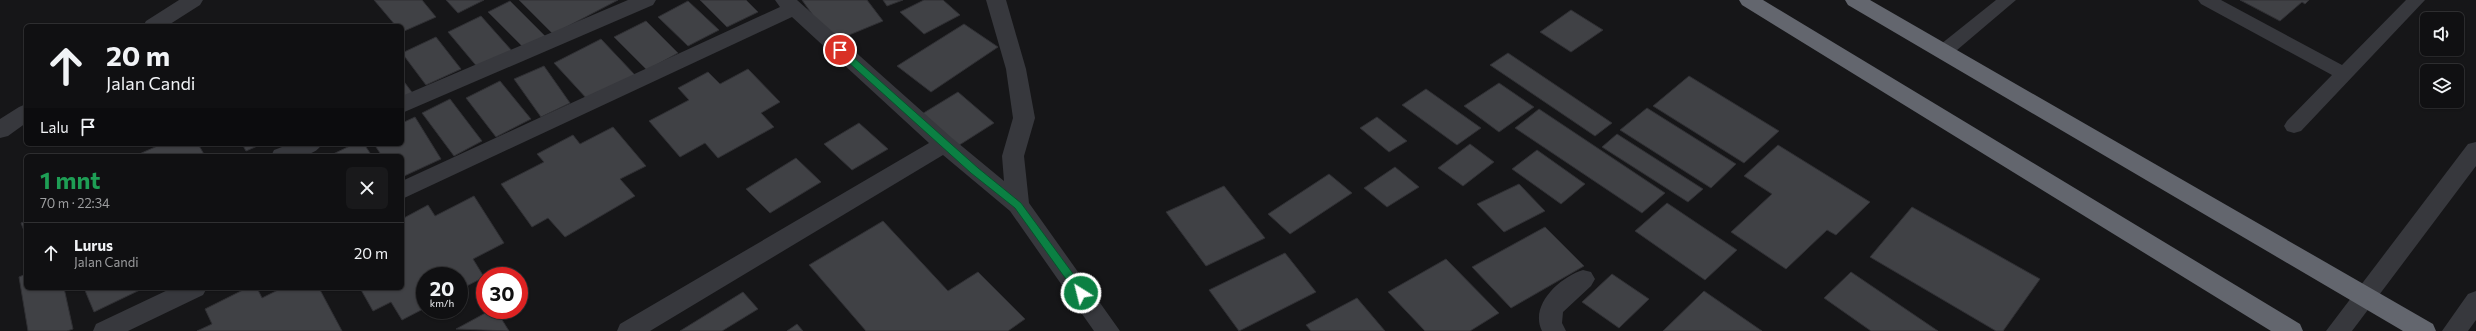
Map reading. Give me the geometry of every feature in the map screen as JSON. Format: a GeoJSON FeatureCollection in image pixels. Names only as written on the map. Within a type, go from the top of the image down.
{"type":"FeatureCollection","features":[{"type":"Feature","properties":{"kind":"highway"},"geometry":{"type":"LineString","coordinates":[[1749,0],[2291,331]]}},
{"type":"Feature","properties":{"kind":"highway"},"geometry":{"type":"LineString","coordinates":[[1855,0],[2424,331]]}},
{"type":"Feature","properties":{"kind":"street"},"geometry":{"type":"LineString","coordinates":[[155,24],[193,0]]}},
{"type":"Feature","properties":{"kind":"street"},"geometry":{"type":"LineString","coordinates":[[404,104],[646,0]]}},
{"type":"Feature","properties":{"kind":"street"},"geometry":{"type":"LineString","coordinates":[[996,0],[1016,70],[1024,118],[1013,156],[1018,205]]}},
{"type":"Feature","properties":{"kind":"street"},"geometry":{"type":"LineString","coordinates":[[404,190],[789,4],[944,144],[1018,205],[1108,331]]}},
{"type":"Feature","properties":{"kind":"street"},"geometry":{"type":"LineString","coordinates":[[0,130],[24,113]]}},
{"type":"Feature","properties":{"kind":"street"},"geometry":{"type":"LineString","coordinates":[[629,331],[944,144]]}},
{"type":"Feature","properties":{"kind":"street"},"geometry":{"type":"LineString","coordinates":[[287,154],[306,146]]}},
{"type":"Feature","properties":{"kind":"street"},"geometry":{"type":"LineString","coordinates":[[2338,331],[2476,150]]}},
{"type":"Feature","properties":{"kind":"street"},"geometry":{"type":"LineString","coordinates":[[1554,331],[1548,319],[1550,309],[1583,280]]}},
{"type":"Feature","properties":{"kind":"street"},"geometry":{"type":"LineString","coordinates":[[105,331],[190,290]]}},
{"type":"Feature","properties":{"kind":"street"},"geometry":{"type":"LineString","coordinates":[[2454,331],[2476,301]]}},
{"type":"Feature","properties":{"kind":"lane"},"geometry":{"type":"LineString","coordinates":[[1943,52],[2007,0]]}},
{"type":"Feature","properties":{"kind":"lane"},"geometry":{"type":"LineString","coordinates":[[2207,0],[2345,74]]}},
{"type":"Feature","properties":{"kind":"lane"},"geometry":{"type":"LineString","coordinates":[[2294,126],[2416,0]]}},
{"type":"Feature","properties":{"kind":"building"},"geometry":{"type":"Polygon","coordinates":[[[374,0],[422,0],[436,17],[404,31],[404,24],[394,24],[374,0]]]}},
{"type":"Feature","properties":{"kind":"building"},"geometry":{"type":"Polygon","coordinates":[[[446,0],[484,0],[458,13],[446,0]]]}},
{"type":"Feature","properties":{"kind":"building"},"geometry":{"type":"Polygon","coordinates":[[[519,0],[618,0],[553,34],[519,0]]]}},
{"type":"Feature","properties":{"kind":"building"},"geometry":{"type":"Polygon","coordinates":[[[700,0],[746,0],[758,12],[727,27],[700,0]]]}},
{"type":"Feature","properties":{"kind":"building"},"geometry":{"type":"Polygon","coordinates":[[[802,0],[867,0],[883,21],[832,42],[802,0]]]}},
{"type":"Feature","properties":{"kind":"building"},"geometry":{"type":"Polygon","coordinates":[[[883,0],[903,0],[887,6],[883,0]]]}},
{"type":"Feature","properties":{"kind":"building"},"geometry":{"type":"Polygon","coordinates":[[[924,0],[943,0],[960,15],[924,34],[900,12],[924,0]]]}},
{"type":"Feature","properties":{"kind":"building"},"geometry":{"type":"Polygon","coordinates":[[[2240,0],[2309,0],[2305,4],[2302,2],[2280,21],[2240,0]]]}},
{"type":"Feature","properties":{"kind":"building"},"geometry":{"type":"Polygon","coordinates":[[[510,1],[545,36],[523,47],[488,12],[510,1]]]}},
{"type":"Feature","properties":{"kind":"building"},"geometry":{"type":"Polygon","coordinates":[[[688,1],[719,30],[688,46],[658,17],[688,1]]]}},
{"type":"Feature","properties":{"kind":"building"},"geometry":{"type":"Polygon","coordinates":[[[1571,10],[1603,30],[1571,52],[1540,32],[1571,10]]]}},
{"type":"Feature","properties":{"kind":"building"},"geometry":{"type":"Polygon","coordinates":[[[481,16],[513,52],[479,69],[448,32],[481,16]]]}},
{"type":"Feature","properties":{"kind":"building"},"geometry":{"type":"Polygon","coordinates":[[[646,21],[678,53],[647,70],[614,37],[646,21]]]}},
{"type":"Feature","properties":{"kind":"building"},"geometry":{"type":"Polygon","coordinates":[[[964,24],[998,47],[931,92],[897,66],[964,24]]]}},
{"type":"Feature","properties":{"kind":"building"},"geometry":{"type":"Polygon","coordinates":[[[436,37],[461,69],[426,85],[404,56],[404,52],[436,37]]]}},
{"type":"Feature","properties":{"kind":"building"},"geometry":{"type":"Polygon","coordinates":[[[601,39],[635,75],[588,100],[554,63],[601,39]]]}},
{"type":"Feature","properties":{"kind":"building"},"geometry":{"type":"Polygon","coordinates":[[[1508,53],[1612,123],[1595,136],[1490,65],[1508,53]]]}},
{"type":"Feature","properties":{"kind":"building"},"geometry":{"type":"Polygon","coordinates":[[[544,66],[570,103],[541,117],[514,79],[544,66]]]}},
{"type":"Feature","properties":{"kind":"building"},"geometry":{"type":"Polygon","coordinates":[[[748,69],[780,102],[761,113],[774,127],[718,158],[705,143],[680,157],[649,121],[689,100],[678,88],[708,72],[720,84],[748,69]]]}},
{"type":"Feature","properties":{"kind":"building"},"geometry":{"type":"Polygon","coordinates":[[[1689,76],[1779,131],[1744,163],[1653,106],[1689,76]]]}},
{"type":"Feature","properties":{"kind":"building"},"geometry":{"type":"Polygon","coordinates":[[[500,81],[531,119],[496,137],[466,98],[500,81]]]}},
{"type":"Feature","properties":{"kind":"building"},"geometry":{"type":"Polygon","coordinates":[[[404,82],[414,95],[404,100],[404,82]]]}},
{"type":"Feature","properties":{"kind":"building"},"geometry":{"type":"Polygon","coordinates":[[[1499,83],[1534,107],[1499,132],[1464,106],[1499,83]]]}},
{"type":"Feature","properties":{"kind":"building"},"geometry":{"type":"Polygon","coordinates":[[[1426,89],[1481,128],[1457,145],[1402,105],[1426,89]]]}},
{"type":"Feature","properties":{"kind":"building"},"geometry":{"type":"Polygon","coordinates":[[[958,92],[994,123],[953,149],[917,117],[958,92]]]}},
{"type":"Feature","properties":{"kind":"building"},"geometry":{"type":"Polygon","coordinates":[[[450,99],[482,141],[454,156],[422,113],[450,99]]]}},
{"type":"Feature","properties":{"kind":"building"},"geometry":{"type":"Polygon","coordinates":[[[1647,108],[1736,164],[1711,188],[1620,130],[1647,108]]]}},
{"type":"Feature","properties":{"kind":"building"},"geometry":{"type":"Polygon","coordinates":[[[1539,109],[1665,193],[1642,213],[1515,128],[1539,109]]]}},
{"type":"Feature","properties":{"kind":"building"},"geometry":{"type":"Polygon","coordinates":[[[415,117],[441,159],[404,176],[404,154],[381,154],[375,146],[404,146],[404,122],[415,117]]]}},
{"type":"Feature","properties":{"kind":"building"},"geometry":{"type":"Polygon","coordinates":[[[1377,117],[1407,141],[1389,152],[1360,128],[1377,117]]]}},
{"type":"Feature","properties":{"kind":"building"},"geometry":{"type":"Polygon","coordinates":[[[859,123],[888,149],[852,170],[824,144],[859,123]]]}},
{"type":"Feature","properties":{"kind":"building"},"geometry":{"type":"Polygon","coordinates":[[[613,127],[646,166],[620,179],[635,196],[565,237],[548,218],[532,227],[501,184],[544,162],[537,154],[573,135],[580,144],[613,127]]]}},
{"type":"Feature","properties":{"kind":"building"},"geometry":{"type":"Polygon","coordinates":[[[1617,134],[1703,189],[1688,202],[1602,147],[1617,134]]]}},
{"type":"Feature","properties":{"kind":"building"},"geometry":{"type":"Polygon","coordinates":[[[1470,144],[1494,162],[1463,186],[1438,168],[1470,144]]]}},
{"type":"Feature","properties":{"kind":"building"},"geometry":{"type":"Polygon","coordinates":[[[1778,145],[1870,202],[1836,235],[1827,230],[1786,269],[1731,232],[1772,194],[1744,176],[1778,145]]]}},
{"type":"Feature","properties":{"kind":"building"},"geometry":{"type":"Polygon","coordinates":[[[157,146],[199,146],[204,154],[139,154],[157,146]]]}},
{"type":"Feature","properties":{"kind":"building"},"geometry":{"type":"Polygon","coordinates":[[[243,146],[257,146],[246,151],[243,146]]]}},
{"type":"Feature","properties":{"kind":"building"},"geometry":{"type":"Polygon","coordinates":[[[350,146],[365,146],[371,154],[333,154],[350,146]]]}},
{"type":"Feature","properties":{"kind":"building"},"geometry":{"type":"Polygon","coordinates":[[[1537,150],[1585,184],[1561,204],[1512,169],[1537,150]]]}},
{"type":"Feature","properties":{"kind":"building"},"geometry":{"type":"Polygon","coordinates":[[[796,158],[821,182],[770,213],[746,189],[796,158]]]}},
{"type":"Feature","properties":{"kind":"building"},"geometry":{"type":"Polygon","coordinates":[[[1395,167],[1419,187],[1387,207],[1364,188],[1395,167]]]}},
{"type":"Feature","properties":{"kind":"building"},"geometry":{"type":"Polygon","coordinates":[[[1329,174],[1352,193],[1290,234],[1268,214],[1329,174]]]}},
{"type":"Feature","properties":{"kind":"building"},"geometry":{"type":"Polygon","coordinates":[[[1519,184],[1545,211],[1504,232],[1477,204],[1519,184]]]}},
{"type":"Feature","properties":{"kind":"building"},"geometry":{"type":"Polygon","coordinates":[[[1224,186],[1265,238],[1206,266],[1166,212],[1224,186]]]}},
{"type":"Feature","properties":{"kind":"building"},"geometry":{"type":"Polygon","coordinates":[[[474,196],[504,243],[473,259],[478,267],[476,267],[476,281],[468,285],[468,267],[416,267],[416,313],[402,320],[391,302],[373,311],[361,290],[404,290],[404,218],[428,205],[435,216],[474,196]]]}},
{"type":"Feature","properties":{"kind":"building"},"geometry":{"type":"Polygon","coordinates":[[[1667,203],[1737,250],[1705,280],[1635,231],[1667,203]]]}},
{"type":"Feature","properties":{"kind":"building"},"geometry":{"type":"Polygon","coordinates":[[[1912,207],[2040,279],[2003,331],[1996,331],[1870,257],[1912,207]]]}},
{"type":"Feature","properties":{"kind":"building"},"geometry":{"type":"Polygon","coordinates":[[[883,221],[948,291],[978,272],[1025,319],[1008,331],[866,331],[809,265],[883,221]]]}},
{"type":"Feature","properties":{"kind":"building"},"geometry":{"type":"Polygon","coordinates":[[[24,222],[24,231],[21,223],[24,222]]]}},
{"type":"Feature","properties":{"kind":"building"},"geometry":{"type":"Polygon","coordinates":[[[1545,227],[1584,266],[1511,308],[1472,267],[1545,227]]]}},
{"type":"Feature","properties":{"kind":"building"},"geometry":{"type":"Polygon","coordinates":[[[1285,253],[1316,292],[1239,331],[1209,290],[1285,253]]]}},
{"type":"Feature","properties":{"kind":"building"},"geometry":{"type":"Polygon","coordinates":[[[1446,259],[1499,313],[1470,331],[1425,331],[1388,292],[1446,259]]]}},
{"type":"Feature","properties":{"kind":"building"},"geometry":{"type":"Polygon","coordinates":[[[1851,272],[1938,331],[1871,331],[1824,298],[1851,272]]]}},
{"type":"Feature","properties":{"kind":"building"},"geometry":{"type":"Polygon","coordinates":[[[1612,274],[1649,299],[1619,328],[1582,302],[1612,274]]]}},
{"type":"Feature","properties":{"kind":"building"},"geometry":{"type":"Polygon","coordinates":[[[24,275],[24,290],[64,290],[73,329],[67,331],[28,331],[19,277],[24,275]]]}},
{"type":"Feature","properties":{"kind":"building"},"geometry":{"type":"Polygon","coordinates":[[[85,290],[140,290],[94,312],[85,290]]]}},
{"type":"Feature","properties":{"kind":"building"},"geometry":{"type":"Polygon","coordinates":[[[243,290],[258,290],[262,298],[278,290],[320,290],[342,331],[197,331],[212,324],[205,309],[243,290]]]}},
{"type":"Feature","properties":{"kind":"building"},"geometry":{"type":"Polygon","coordinates":[[[1704,291],[1762,331],[1663,331],[1704,291]]]}},
{"type":"Feature","properties":{"kind":"building"},"geometry":{"type":"Polygon","coordinates":[[[743,292],[758,309],[722,331],[680,331],[743,292]]]}},
{"type":"Feature","properties":{"kind":"building"},"geometry":{"type":"Polygon","coordinates":[[[1357,298],[1385,331],[1311,331],[1306,325],[1357,298]]]}},
{"type":"Feature","properties":{"kind":"building"},"geometry":{"type":"Polygon","coordinates":[[[476,318],[502,319],[509,331],[456,329],[476,318]]]}},
{"type":"Feature","properties":{"kind":"building"},"geometry":{"type":"Polygon","coordinates":[[[797,324],[803,331],[787,331],[797,324]]]}},
{"type":"Feature","properties":{"kind":"route"},"geometry":{"type":"LineString","coordinates":[[840,50],[974,171],[1018,205],[1081,293]]}}]}
